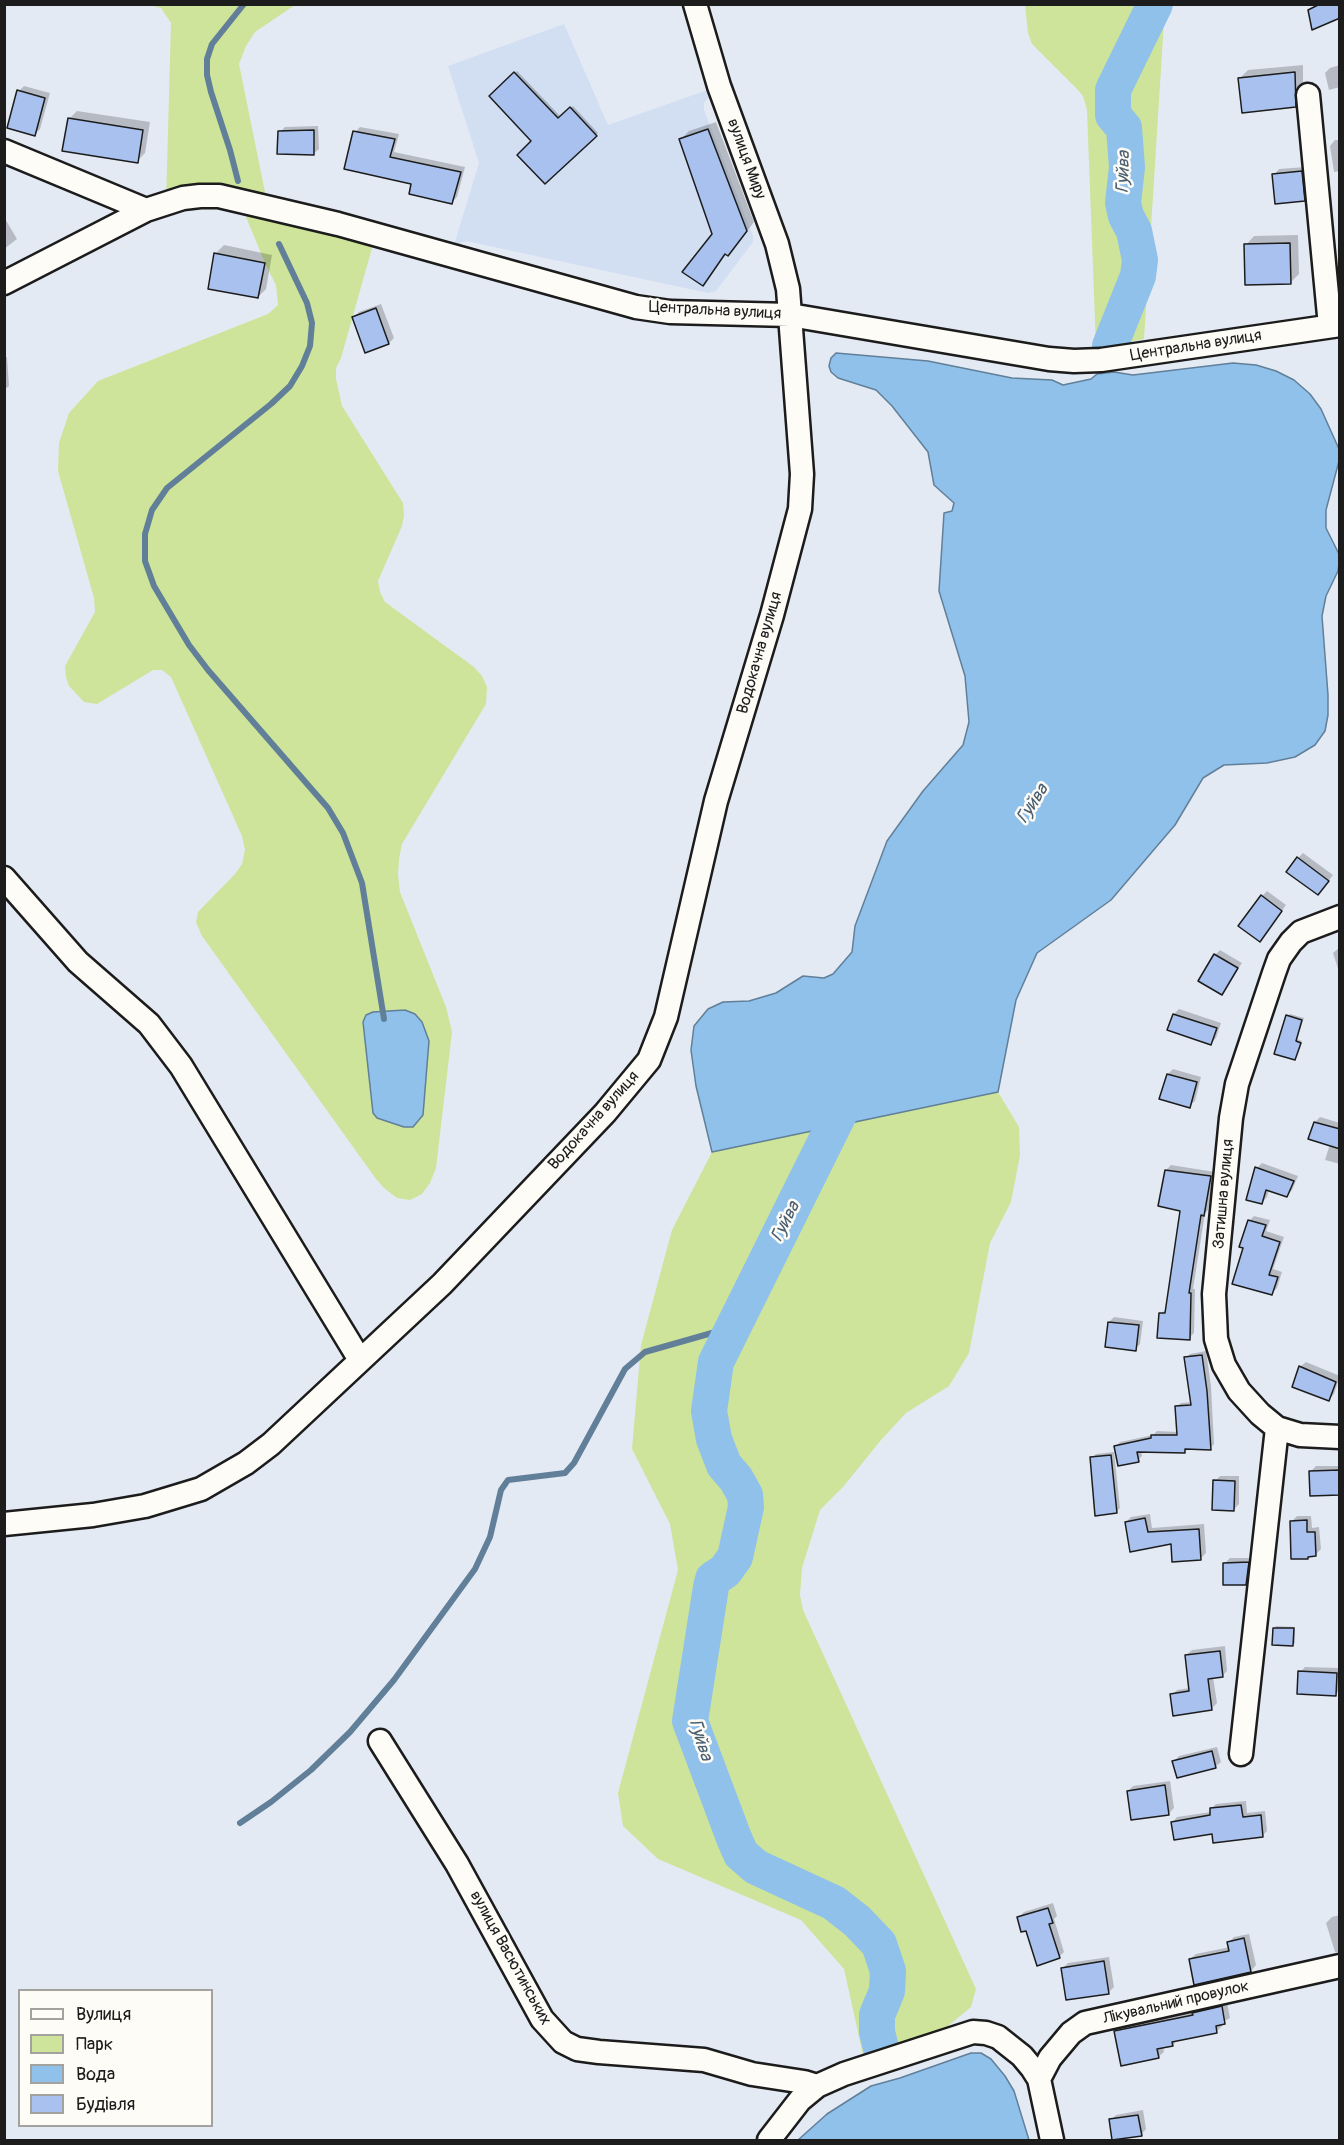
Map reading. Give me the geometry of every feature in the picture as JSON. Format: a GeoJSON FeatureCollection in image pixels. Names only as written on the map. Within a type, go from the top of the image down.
{"type":"FeatureCollection","features":[{"type":"Feature","properties":{"kind":"street","name":"вулиця Миру"},"geometry":{"type":"LineString","coordinates":[[695,4],[719,86],[777,244],[788,289],[790,315]]}},
{"type":"Feature","properties":{"kind":"street"},"geometry":{"type":"LineString","coordinates":[[1308,95],[1335,326]]}},
{"type":"Feature","properties":{"kind":"street"},"geometry":{"type":"LineString","coordinates":[[4,151],[146,210]]}},
{"type":"Feature","properties":{"kind":"street","name":"Центральна вулиця"},"geometry":{"type":"LineString","coordinates":[[4,283],[146,210],[166,202],[200,196],[229,198],[338,224],[636,307],[670,312],[790,315],[1026,356],[1074,361],[1101,360],[1335,326]]}},
{"type":"Feature","properties":{"kind":"street","name":"Водокачна вулиця"},"geometry":{"type":"LineString","coordinates":[[4,1524],[130,1509],[201,1489],[246,1462],[271,1444],[442,1284],[605,1113],[649,1060],[666,1017],[716,801],[772,615],[800,509],[802,474],[790,315]]}},
{"type":"Feature","properties":{"kind":"street"},"geometry":{"type":"LineString","coordinates":[[4,878],[78,962],[149,1024],[181,1066],[360,1360]]}},
{"type":"Feature","properties":{"kind":"street","name":"Затишна вулиця"},"geometry":{"type":"LineString","coordinates":[[1340,916],[1301,932],[1280,959],[1237,1084],[1231,1118],[1214,1294],[1216,1339],[1224,1365],[1239,1391],[1260,1414],[1277,1428],[1300,1435],[1340,1437]]}},
{"type":"Feature","properties":{"kind":"street"},"geometry":{"type":"LineString","coordinates":[[1240,1754],[1277,1428]]}},
{"type":"Feature","properties":{"kind":"street","name":"вулиця Васютинських"},"geometry":{"type":"LineString","coordinates":[[380,1741],[457,1864],[542,2019],[562,2042],[577,2049],[599,2052],[704,2060],[752,2074],[817,2086]]}},
{"type":"Feature","properties":{"kind":"street","name":"Лікувальний провулок"},"geometry":{"type":"LineString","coordinates":[[1039,2079],[1050,2058],[1071,2033],[1085,2023],[1340,1966]]}},
{"type":"Feature","properties":{"kind":"street"},"geometry":{"type":"LineString","coordinates":[[769,2140],[800,2100],[817,2086],[844,2073],[965,2034],[986,2033],[998,2037],[1022,2056],[1039,2079],[1052,2140]]}},
{"type":"Feature","properties":{"kind":"shaded area"},"geometry":{"type":"Polygon","coordinates":[[[564,24],[608,125],[719,86],[704,103],[704,110],[753,236],[753,242],[716,291],[708,293],[466,241],[462,242],[451,255],[479,163],[448,66],[564,24]]]}},
{"type":"Feature","properties":{"kind":"green space"},"geometry":{"type":"Polygon","coordinates":[[[149,5],[295,5],[255,32],[239,64],[268,207],[376,234],[341,358],[336,368],[336,379],[342,406],[403,503],[402,526],[378,581],[380,592],[385,602],[474,667],[482,676],[487,687],[486,704],[402,844],[399,859],[400,892],[446,1007],[452,1032],[436,1168],[430,1183],[422,1194],[410,1200],[397,1198],[376,1179],[202,936],[196,922],[198,912],[235,874],[242,864],[245,850],[242,836],[171,677],[162,670],[153,670],[97,704],[84,702],[69,686],[66,677],[65,666],[95,612],[94,598],[58,471],[59,443],[69,413],[98,381],[268,314],[278,305],[276,285],[239,200],[166,202],[171,23],[161,8],[149,5]]]}},
{"type":"Feature","properties":{"kind":"green space"},"geometry":{"type":"Polygon","coordinates":[[[1025,5],[1165,5],[1144,339],[1096,348],[1087,110],[1083,96],[1032,44],[1028,33],[1025,5]]]}},
{"type":"Feature","properties":{"kind":"green space"},"geometry":{"type":"Polygon","coordinates":[[[998,1092],[1019,1127],[1020,1155],[1011,1202],[990,1243],[969,1353],[949,1386],[906,1413],[843,1487],[820,1510],[802,1568],[800,1595],[803,1610],[976,1989],[971,2007],[937,2035],[868,2058],[863,2055],[844,1969],[801,1920],[658,1859],[623,1826],[618,1793],[678,1570],[670,1524],[632,1449],[641,1345],[672,1230],[712,1152],[998,1092]]]}},
{"type":"Feature","properties":{"kind":"water"},"geometry":{"type":"Polygon","coordinates":[[[836,353],[928,361],[1012,378],[1052,380],[1063,385],[1091,379],[1097,374],[1114,372],[1133,375],[1233,363],[1256,365],[1294,380],[1310,394],[1321,409],[1339,449],[1339,461],[1326,510],[1326,528],[1340,556],[1338,571],[1326,596],[1322,616],[1328,715],[1325,731],[1315,745],[1295,757],[1267,763],[1224,765],[1203,778],[1175,825],[1111,900],[1037,953],[1016,1000],[998,1092],[712,1152],[696,1086],[691,1050],[694,1026],[708,1009],[723,1002],[749,1001],[776,993],[803,976],[824,978],[833,974],[852,952],[855,926],[887,841],[923,791],[963,745],[969,722],[965,676],[939,591],[944,513],[952,511],[954,503],[934,485],[928,452],[892,406],[876,390],[838,378],[831,372],[829,366],[831,358],[836,353]]]}},
{"type":"Feature","properties":{"kind":"water"},"geometry":{"type":"Polygon","coordinates":[[[405,1010],[415,1014],[422,1022],[429,1041],[423,1115],[413,1127],[404,1127],[377,1118],[373,1113],[363,1022],[366,1015],[373,1012],[405,1010]]]}},
{"type":"Feature","properties":{"kind":"water"},"geometry":{"type":"Polygon","coordinates":[[[971,2053],[981,2053],[991,2059],[1005,2076],[1014,2091],[1029,2140],[798,2140],[827,2114],[871,2086],[971,2053]]]}},
{"type":"Feature","properties":{"kind":"building"},"geometry":{"type":"Polygon","coordinates":[[[1320,4],[1340,4],[1340,18],[1312,30],[1308,10],[1320,4]]]}},
{"type":"Feature","properties":{"kind":"building"},"geometry":{"type":"Polygon","coordinates":[[[514,72],[558,118],[570,107],[597,136],[545,184],[517,155],[531,141],[489,96],[514,72]]]}},
{"type":"Feature","properties":{"kind":"building"},"geometry":{"type":"Polygon","coordinates":[[[1295,72],[1296,107],[1242,113],[1238,78],[1295,72]]]}},
{"type":"Feature","properties":{"kind":"building"},"geometry":{"type":"Polygon","coordinates":[[[17,90],[45,98],[35,136],[7,128],[17,90]]]}},
{"type":"Feature","properties":{"kind":"building"},"geometry":{"type":"Polygon","coordinates":[[[68,118],[143,130],[138,163],[62,151],[68,118]]]}},
{"type":"Feature","properties":{"kind":"building"},"geometry":{"type":"Polygon","coordinates":[[[708,129],[747,231],[728,256],[725,254],[703,286],[682,272],[712,234],[679,139],[708,129]]]}},
{"type":"Feature","properties":{"kind":"building"},"geometry":{"type":"Polygon","coordinates":[[[314,130],[314,155],[277,154],[278,131],[314,130]]]}},
{"type":"Feature","properties":{"kind":"building"},"geometry":{"type":"Polygon","coordinates":[[[353,131],[395,139],[390,157],[461,172],[452,204],[409,194],[411,184],[344,169],[353,131]]]}},
{"type":"Feature","properties":{"kind":"building"},"geometry":{"type":"Polygon","coordinates":[[[1302,171],[1305,201],[1275,204],[1272,174],[1302,171]]]}},
{"type":"Feature","properties":{"kind":"building"},"geometry":{"type":"Polygon","coordinates":[[[1290,243],[1291,284],[1245,285],[1244,244],[1290,243]]]}},
{"type":"Feature","properties":{"kind":"building"},"geometry":{"type":"Polygon","coordinates":[[[214,253],[265,263],[258,298],[208,289],[214,253]]]}},
{"type":"Feature","properties":{"kind":"building"},"geometry":{"type":"Polygon","coordinates":[[[376,308],[389,344],[365,353],[352,317],[376,308]]]}},
{"type":"Feature","properties":{"kind":"building"},"geometry":{"type":"Polygon","coordinates":[[[1297,857],[1329,881],[1318,895],[1286,872],[1297,857]]]}},
{"type":"Feature","properties":{"kind":"building"},"geometry":{"type":"Polygon","coordinates":[[[1261,895],[1282,911],[1260,942],[1238,926],[1261,895]]]}},
{"type":"Feature","properties":{"kind":"building"},"geometry":{"type":"Polygon","coordinates":[[[1214,954],[1238,968],[1222,995],[1198,981],[1214,954]]]}},
{"type":"Feature","properties":{"kind":"building"},"geometry":{"type":"Polygon","coordinates":[[[1173,1014],[1217,1028],[1211,1045],[1167,1030],[1173,1014]]]}},
{"type":"Feature","properties":{"kind":"building"},"geometry":{"type":"Polygon","coordinates":[[[1286,1015],[1302,1020],[1296,1041],[1301,1043],[1295,1060],[1274,1054],[1286,1015]]]}},
{"type":"Feature","properties":{"kind":"building"},"geometry":{"type":"Polygon","coordinates":[[[1167,1074],[1197,1082],[1190,1108],[1159,1099],[1167,1074]]]}},
{"type":"Feature","properties":{"kind":"building"},"geometry":{"type":"Polygon","coordinates":[[[1314,1122],[1340,1129],[1340,1149],[1308,1139],[1314,1122]]]}},
{"type":"Feature","properties":{"kind":"building"},"geometry":{"type":"Polygon","coordinates":[[[1255,1167],[1294,1181],[1287,1197],[1266,1190],[1262,1204],[1246,1200],[1255,1167]]]}},
{"type":"Feature","properties":{"kind":"building"},"geometry":{"type":"Polygon","coordinates":[[[1165,1170],[1211,1176],[1204,1216],[1201,1215],[1189,1293],[1191,1293],[1190,1340],[1157,1338],[1159,1313],[1165,1313],[1180,1211],[1158,1206],[1165,1170]]]}},
{"type":"Feature","properties":{"kind":"building"},"geometry":{"type":"Polygon","coordinates":[[[1248,1220],[1266,1225],[1262,1236],[1280,1242],[1269,1275],[1278,1277],[1272,1295],[1232,1284],[1243,1248],[1239,1247],[1248,1220]]]}},
{"type":"Feature","properties":{"kind":"building"},"geometry":{"type":"Polygon","coordinates":[[[1108,1322],[1139,1325],[1136,1351],[1105,1347],[1108,1322]]]}},
{"type":"Feature","properties":{"kind":"building"},"geometry":{"type":"Polygon","coordinates":[[[1202,1355],[1211,1450],[1185,1449],[1185,1453],[1137,1452],[1139,1462],[1118,1466],[1114,1446],[1151,1438],[1151,1435],[1177,1435],[1175,1406],[1191,1405],[1184,1357],[1202,1355]]]}},
{"type":"Feature","properties":{"kind":"building"},"geometry":{"type":"Polygon","coordinates":[[[1299,1366],[1336,1382],[1329,1401],[1292,1387],[1299,1366]]]}},
{"type":"Feature","properties":{"kind":"building"},"geometry":{"type":"Polygon","coordinates":[[[1111,1455],[1117,1513],[1095,1516],[1090,1457],[1111,1455]]]}},
{"type":"Feature","properties":{"kind":"building"},"geometry":{"type":"Polygon","coordinates":[[[1340,1470],[1340,1495],[1310,1496],[1309,1471],[1340,1470]]]}},
{"type":"Feature","properties":{"kind":"building"},"geometry":{"type":"Polygon","coordinates":[[[1213,1480],[1235,1481],[1234,1511],[1212,1510],[1213,1480]]]}},
{"type":"Feature","properties":{"kind":"building"},"geometry":{"type":"Polygon","coordinates":[[[1145,1518],[1148,1532],[1199,1529],[1201,1560],[1172,1562],[1171,1544],[1130,1552],[1125,1522],[1145,1518]]]}},
{"type":"Feature","properties":{"kind":"building"},"geometry":{"type":"Polygon","coordinates":[[[1307,1520],[1307,1532],[1315,1532],[1316,1556],[1308,1557],[1308,1559],[1291,1559],[1290,1521],[1307,1520]]]}},
{"type":"Feature","properties":{"kind":"building"},"geometry":{"type":"Polygon","coordinates":[[[1249,1562],[1246,1585],[1223,1585],[1223,1563],[1249,1562]]]}},
{"type":"Feature","properties":{"kind":"building"},"geometry":{"type":"Polygon","coordinates":[[[1273,1628],[1294,1628],[1293,1646],[1272,1645],[1273,1628]]]}},
{"type":"Feature","properties":{"kind":"building"},"geometry":{"type":"Polygon","coordinates":[[[1220,1651],[1223,1677],[1208,1679],[1212,1710],[1173,1716],[1170,1694],[1189,1691],[1185,1655],[1220,1651]]]}},
{"type":"Feature","properties":{"kind":"building"},"geometry":{"type":"Polygon","coordinates":[[[1298,1671],[1337,1673],[1336,1696],[1297,1694],[1298,1671]]]}},
{"type":"Feature","properties":{"kind":"building"},"geometry":{"type":"Polygon","coordinates":[[[1212,1751],[1216,1768],[1177,1778],[1172,1761],[1212,1751]]]}},
{"type":"Feature","properties":{"kind":"building"},"geometry":{"type":"Polygon","coordinates":[[[1165,1785],[1169,1815],[1131,1820],[1127,1791],[1165,1785]]]}},
{"type":"Feature","properties":{"kind":"building"},"geometry":{"type":"Polygon","coordinates":[[[1241,1805],[1243,1817],[1261,1815],[1263,1837],[1213,1843],[1212,1834],[1174,1840],[1171,1822],[1210,1815],[1210,1808],[1241,1805]]]}},
{"type":"Feature","properties":{"kind":"building"},"geometry":{"type":"Polygon","coordinates":[[[1048,1908],[1053,1923],[1049,1924],[1060,1958],[1037,1966],[1026,1931],[1021,1932],[1017,1917],[1048,1908]]]}},
{"type":"Feature","properties":{"kind":"building"},"geometry":{"type":"Polygon","coordinates":[[[1244,1938],[1251,1972],[1194,1985],[1189,1959],[1229,1951],[1227,1942],[1244,1938]]]}},
{"type":"Feature","properties":{"kind":"building"},"geometry":{"type":"Polygon","coordinates":[[[1104,1961],[1109,1994],[1066,2000],[1061,1968],[1104,1961]]]}},
{"type":"Feature","properties":{"kind":"building"},"geometry":{"type":"Polygon","coordinates":[[[1222,2006],[1225,2024],[1216,2026],[1217,2033],[1172,2042],[1173,2046],[1157,2049],[1159,2058],[1121,2066],[1114,2031],[1193,2015],[1192,2013],[1222,2006]]]}},
{"type":"Feature","properties":{"kind":"building"},"geometry":{"type":"Polygon","coordinates":[[[1138,2115],[1142,2136],[1112,2140],[1109,2119],[1138,2115]]]}},
{"type":"Feature","properties":{"kind":"waterway"},"geometry":{"type":"LineString","coordinates":[[238,181],[211,92],[207,75],[207,59],[212,44],[244,4]]}},
{"type":"Feature","properties":{"kind":"waterway","name":"Гуйва"},"geometry":{"type":"LineString","coordinates":[[1110,346],[1138,276],[1140,260],[1134,231],[1126,216],[1123,203],[1127,167],[1124,128],[1113,115],[1113,90],[1155,4]]}},
{"type":"Feature","properties":{"kind":"waterway"},"geometry":{"type":"LineString","coordinates":[[279,244],[307,303],[312,323],[310,346],[302,366],[290,386],[271,404],[167,488],[152,510],[145,534],[145,561],[154,586],[189,645],[328,808],[343,833],[362,883],[384,1019]]}},
{"type":"Feature","properties":{"kind":"waterway","name":"Гуйва"},"geometry":{"type":"LineString","coordinates":[[854,1084],[716,1362],[709,1411],[714,1439],[724,1465],[736,1479],[745,1495],[746,1507],[735,1557],[725,1571],[713,1579],[690,1721],[741,1854],[756,1867],[834,1903],[857,1921],[879,1944],[888,1971],[887,1991],[877,2015],[877,2032],[881,2048]]}},
{"type":"Feature","properties":{"kind":"waterway"},"geometry":{"type":"LineString","coordinates":[[240,1823],[311,1770],[350,1732],[394,1680],[475,1569],[490,1537],[501,1490],[508,1480],[565,1473],[574,1463],[625,1369],[645,1352],[733,1327]]}}]}
